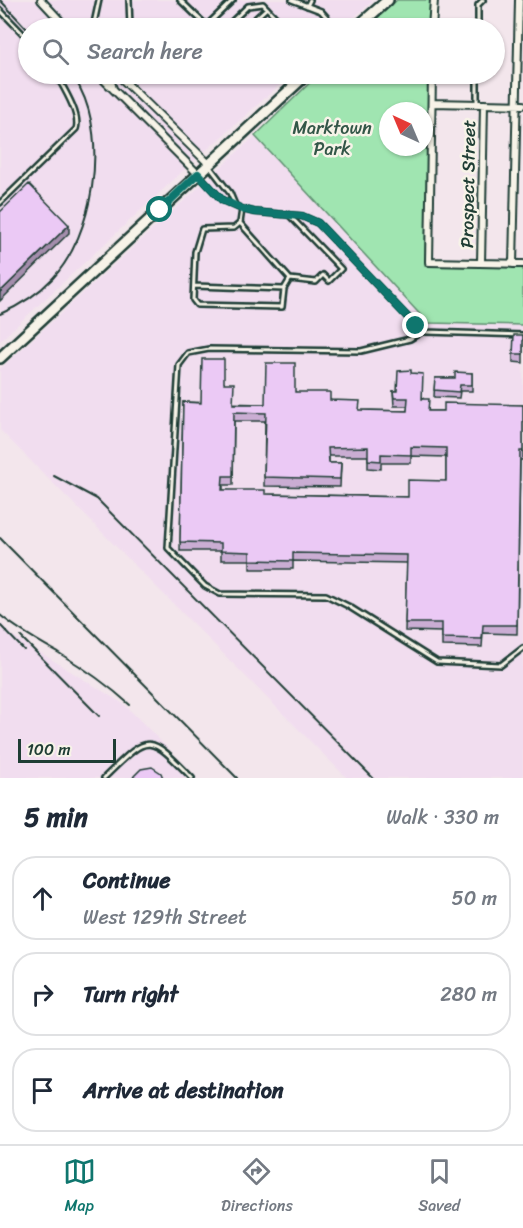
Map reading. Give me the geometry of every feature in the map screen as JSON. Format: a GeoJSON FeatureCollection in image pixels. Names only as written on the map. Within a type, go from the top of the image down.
{"type":"FeatureCollection","features":[{"type":"Feature","properties":{"kind":"main road"},"geometry":{"type":"LineString","coordinates":[[367,18],[385,1]]}},
{"type":"Feature","properties":{"kind":"main road"},"geometry":{"type":"LineString","coordinates":[[0,358],[296,84]]}},
{"type":"Feature","properties":{"kind":"street"},"geometry":{"type":"LineString","coordinates":[[41,0],[58,18]]}},
{"type":"Feature","properties":{"kind":"street"},"geometry":{"type":"LineString","coordinates":[[433,18],[434,0]]}},
{"type":"Feature","properties":{"kind":"street"},"geometry":{"type":"LineString","coordinates":[[513,264],[520,105],[519,0]]}},
{"type":"Feature","properties":{"kind":"street"},"geometry":{"type":"LineString","coordinates":[[108,84],[198,174]]}},
{"type":"Feature","properties":{"kind":"street"},"geometry":{"type":"LineString","coordinates":[[112,84],[114,90]]}},
{"type":"Feature","properties":{"kind":"street"},"geometry":{"type":"LineString","coordinates":[[432,84],[432,102]]}},
{"type":"Feature","properties":{"kind":"street"},"geometry":{"type":"LineString","coordinates":[[129,86],[209,164]]}},
{"type":"Feature","properties":{"kind":"street"},"geometry":{"type":"LineString","coordinates":[[433,103],[520,105]]}},
{"type":"Feature","properties":{"kind":"street","name":"Prospect Street"},"geometry":{"type":"LineString","coordinates":[[481,264],[484,104]]}},
{"type":"Feature","properties":{"kind":"street"},"geometry":{"type":"LineString","coordinates":[[431,156],[429,262],[523,264]]}},
{"type":"Feature","properties":{"kind":"lane"},"geometry":{"type":"LineString","coordinates":[[48,8],[51,0]]}},
{"type":"Feature","properties":{"kind":"lane"},"geometry":{"type":"LineString","coordinates":[[95,18],[99,0]]}},
{"type":"Feature","properties":{"kind":"lane"},"geometry":{"type":"LineString","coordinates":[[129,0],[130,18]]}},
{"type":"Feature","properties":{"kind":"lane"},"geometry":{"type":"LineString","coordinates":[[180,0],[199,18]]}},
{"type":"Feature","properties":{"kind":"lane"},"geometry":{"type":"LineString","coordinates":[[216,18],[232,0]]}},
{"type":"Feature","properties":{"kind":"lane"},"geometry":{"type":"LineString","coordinates":[[292,0],[321,11],[327,18]]}},
{"type":"Feature","properties":{"kind":"lane"},"geometry":{"type":"LineString","coordinates":[[307,6],[310,0]]}},
{"type":"Feature","properties":{"kind":"lane"},"geometry":{"type":"LineString","coordinates":[[478,18],[478,5],[483,0]]}},
{"type":"Feature","properties":{"kind":"lane"},"geometry":{"type":"LineString","coordinates":[[235,18],[248,6],[263,4],[276,18]]}},
{"type":"Feature","properties":{"kind":"lane"},"geometry":{"type":"LineString","coordinates":[[256,18],[267,8]]}},
{"type":"Feature","properties":{"kind":"lane"},"geometry":{"type":"LineString","coordinates":[[0,10],[18,29]]}},
{"type":"Feature","properties":{"kind":"lane"},"geometry":{"type":"LineString","coordinates":[[0,203],[76,129],[78,123],[75,112],[61,84]]}},
{"type":"Feature","properties":{"kind":"lane"},"geometry":{"type":"LineString","coordinates":[[477,84],[477,104]]}},
{"type":"Feature","properties":{"kind":"lane"},"geometry":{"type":"LineString","coordinates":[[209,164],[230,193],[235,205]]}},
{"type":"Feature","properties":{"kind":"lane"},"geometry":{"type":"LineString","coordinates":[[198,174],[222,200],[242,209],[302,216],[318,223],[423,331],[437,334],[523,335]]}},
{"type":"Feature","properties":{"kind":"lane"},"geometry":{"type":"LineString","coordinates":[[242,209],[240,224],[234,228],[202,229],[195,252],[193,300],[197,305],[282,307],[284,289],[290,279]]}},
{"type":"Feature","properties":{"kind":"lane"},"geometry":{"type":"LineString","coordinates":[[240,224],[290,279],[316,282],[323,275],[329,281],[341,269],[288,214]]}},
{"type":"Feature","properties":{"kind":"lane"},"geometry":{"type":"LineString","coordinates":[[194,286],[284,289]]}},
{"type":"Feature","properties":{"kind":"lane"},"geometry":{"type":"LineString","coordinates":[[423,331],[410,339],[361,351],[209,348],[188,353],[179,365],[168,548],[205,586],[220,594],[326,595],[348,606],[437,662],[501,665],[523,648]]}},
{"type":"Feature","properties":{"kind":"lane"},"geometry":{"type":"LineString","coordinates":[[104,778],[142,744],[156,745],[165,751],[192,778]]}},
{"type":"Feature","properties":{"kind":"shaded area"},"geometry":{"type":"Polygon","coordinates":[[[0,0],[374,0],[353,18],[18,18],[18,84],[281,84],[0,341],[0,0]]]}},
{"type":"Feature","properties":{"kind":"shaded area"},"geometry":{"type":"Polygon","coordinates":[[[255,136],[428,323],[523,325],[523,778],[347,778],[0,430],[0,369],[255,136]]]}},
{"type":"Feature","properties":{"kind":"shaded area"},"geometry":{"type":"Polygon","coordinates":[[[0,622],[12,635],[125,705],[197,778],[0,778],[0,622]]]}},
{"type":"Feature","properties":{"kind":"green space"},"geometry":{"type":"Polygon","coordinates":[[[397,0],[431,0],[430,18],[378,18],[397,0]]]}},
{"type":"Feature","properties":{"kind":"green space","name":"Marktown Park"},"geometry":{"type":"Polygon","coordinates":[[[309,84],[429,84],[428,102],[379,102],[379,156],[427,156],[425,265],[523,267],[523,325],[428,323],[255,136],[309,84]]]}},
{"type":"Feature","properties":{"kind":"building"},"geometry":{"type":"Polygon","coordinates":[[[29,184],[69,225],[0,292],[0,212],[29,184]]]}},
{"type":"Feature","properties":{"kind":"building"},"geometry":{"type":"Polygon","coordinates":[[[514,335],[523,335],[523,354],[513,354],[514,335]]]}},
{"type":"Feature","properties":{"kind":"building"},"geometry":{"type":"Polygon","coordinates":[[[202,359],[224,359],[224,383],[234,383],[233,404],[265,404],[266,363],[295,363],[295,392],[330,392],[330,400],[360,401],[359,410],[407,411],[408,398],[394,398],[393,391],[397,391],[398,371],[411,370],[411,373],[423,374],[422,399],[429,399],[428,411],[444,411],[444,403],[523,405],[517,625],[483,625],[482,639],[442,638],[442,623],[405,623],[407,555],[293,553],[293,561],[250,560],[250,552],[221,551],[221,543],[180,542],[183,402],[201,403],[202,359]],[[234,412],[233,476],[223,476],[222,490],[265,490],[265,494],[408,497],[408,480],[446,481],[446,448],[411,447],[411,455],[381,454],[381,461],[368,460],[368,447],[328,448],[329,463],[341,463],[340,479],[264,477],[266,413],[234,412]]]}},
{"type":"Feature","properties":{"kind":"building"},"geometry":{"type":"Polygon","coordinates":[[[455,372],[472,373],[472,385],[460,385],[459,392],[434,390],[435,378],[455,378],[455,372]]]}},
{"type":"Feature","properties":{"kind":"building"},"geometry":{"type":"Polygon","coordinates":[[[152,767],[161,773],[163,778],[133,778],[141,769],[152,767]]]}},
{"type":"Feature","properties":{"kind":"railway"},"geometry":{"type":"LineString","coordinates":[[0,0],[18,19]]}},
{"type":"Feature","properties":{"kind":"railway"},"geometry":{"type":"LineString","coordinates":[[0,314],[28,299],[53,278],[67,260],[87,213],[94,161],[93,134],[89,110],[78,84]]}},
{"type":"Feature","properties":{"kind":"railway"},"geometry":{"type":"LineString","coordinates":[[54,476],[97,499],[373,778]]}},
{"type":"Feature","properties":{"kind":"railway"},"geometry":{"type":"LineString","coordinates":[[0,538],[237,778]]}},
{"type":"Feature","properties":{"kind":"railway"},"geometry":{"type":"LineString","coordinates":[[0,615],[87,671],[130,705]]}},
{"type":"Feature","properties":{"kind":"railway"},"geometry":{"type":"LineString","coordinates":[[0,625],[24,650]]}},
{"type":"Feature","properties":{"kind":"railway"},"geometry":{"type":"LineString","coordinates":[[21,637],[99,716]]}},
{"type":"Feature","properties":{"kind":"route"},"geometry":{"type":"LineString","coordinates":[[160,210],[198,174],[222,200],[242,209],[302,216],[318,223],[416,326]]}}]}
